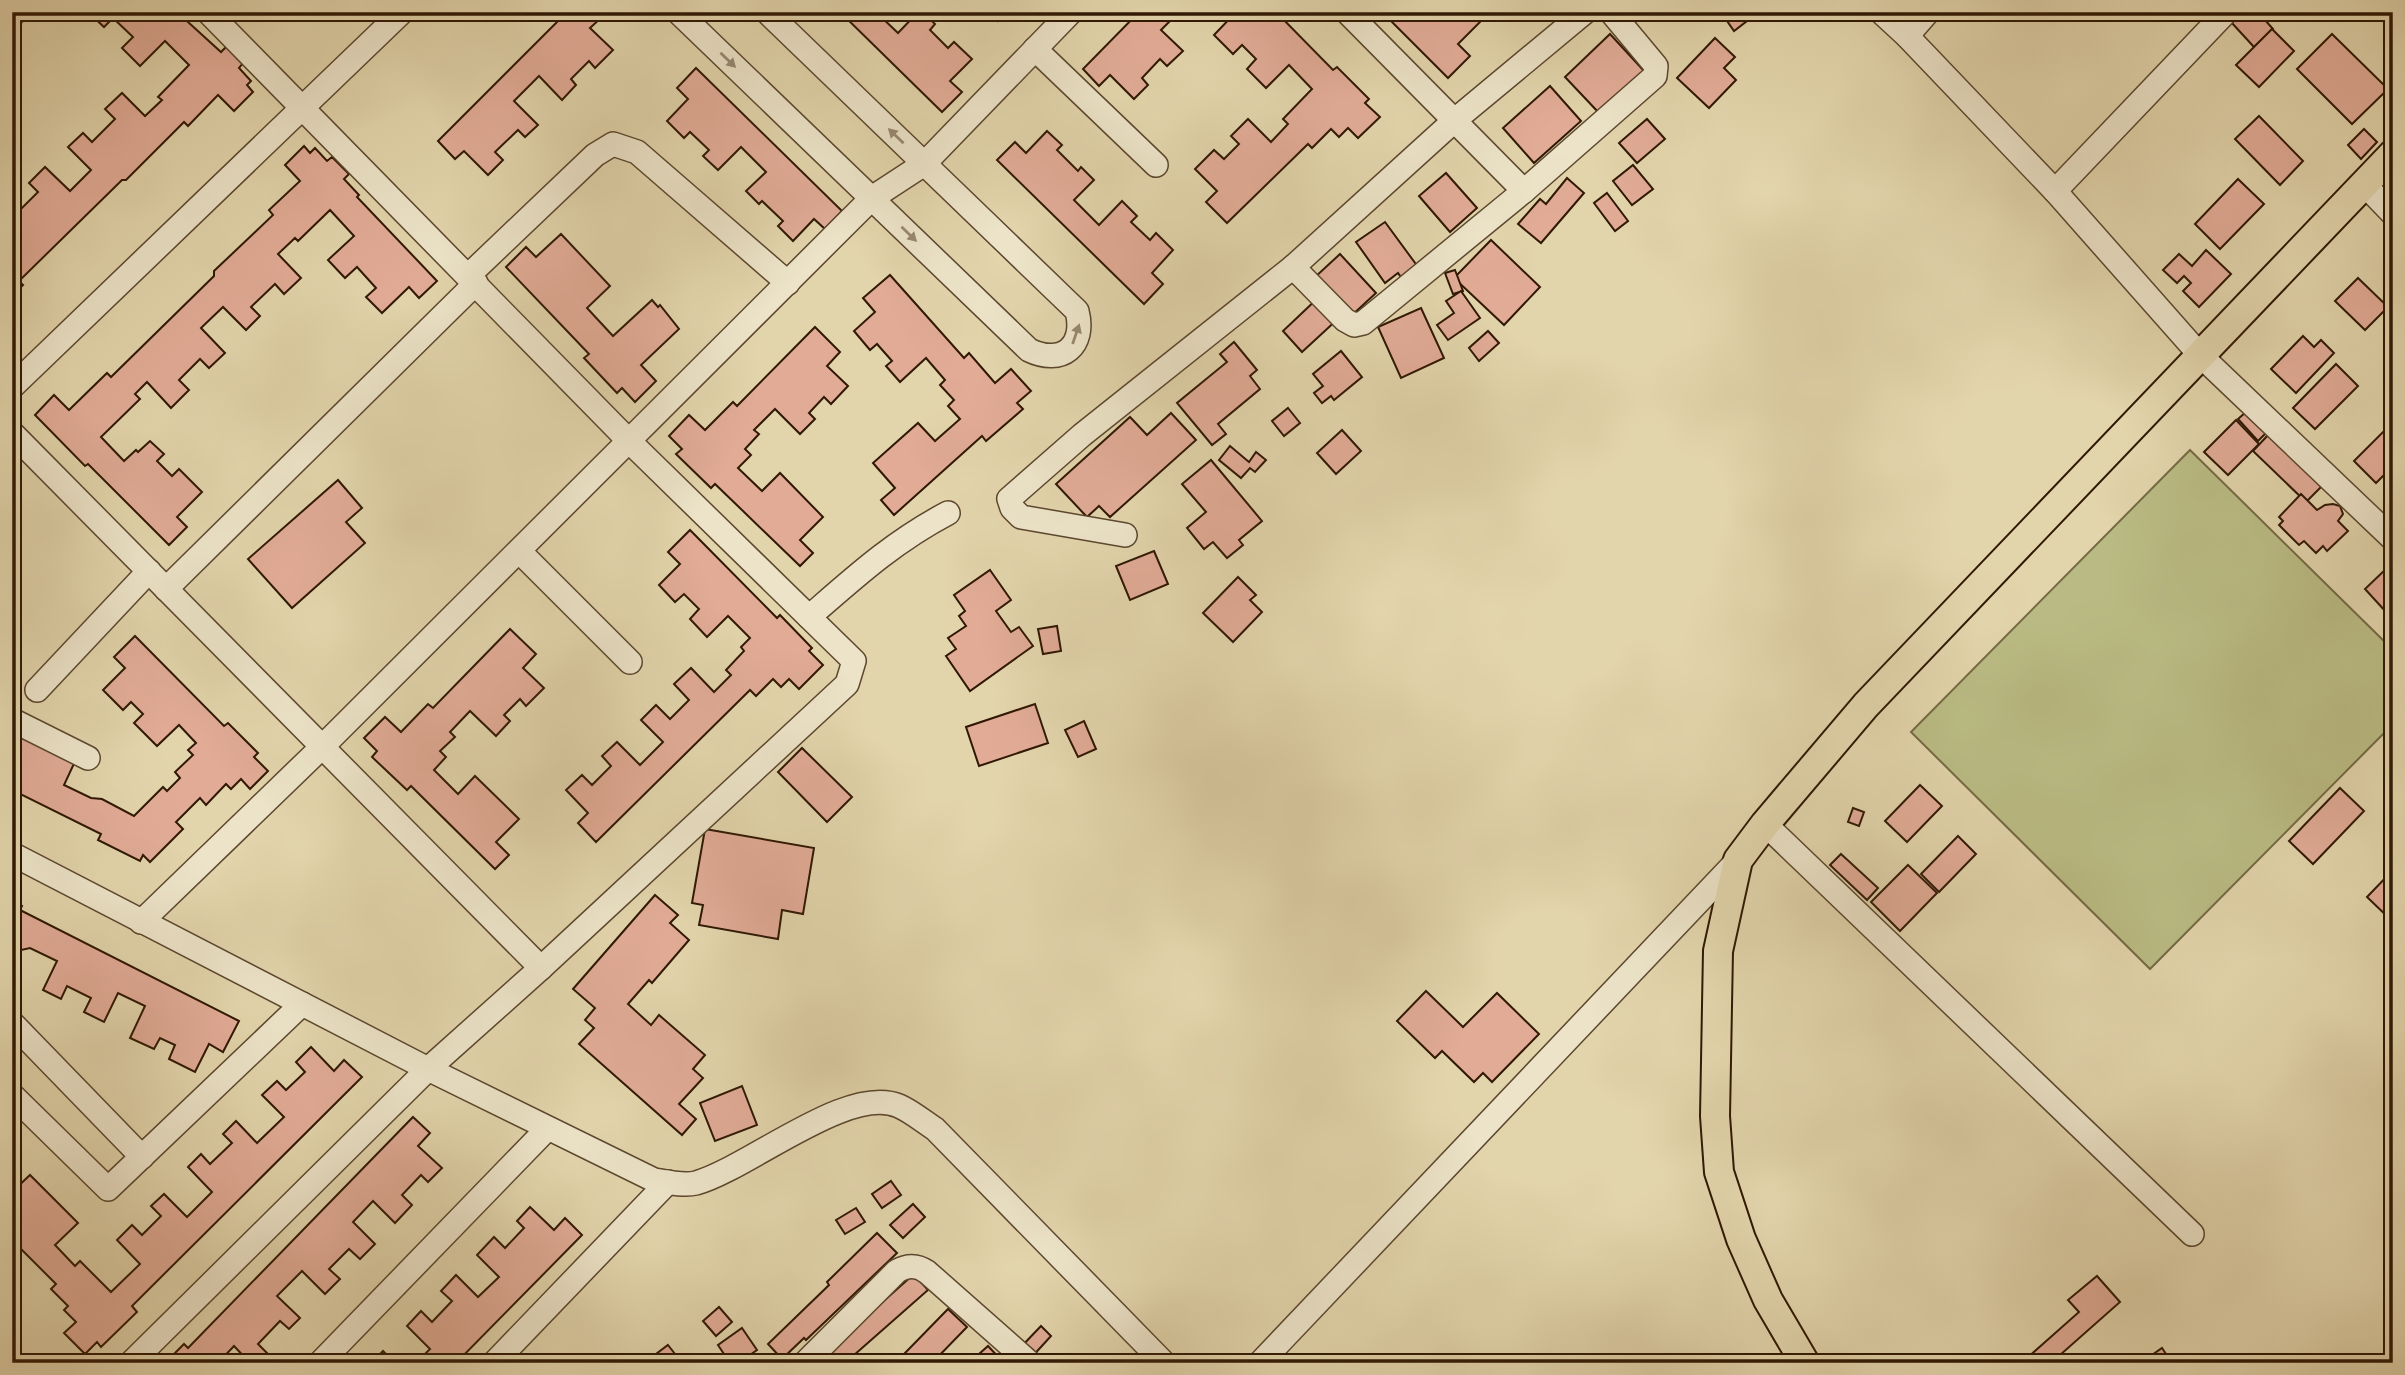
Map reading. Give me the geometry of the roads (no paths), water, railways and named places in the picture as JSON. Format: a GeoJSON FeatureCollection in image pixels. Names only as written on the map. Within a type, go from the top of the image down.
{"type":"FeatureCollection","features":[{"type":"Feature","properties":{"kind":"main road"},"geometry":{"type":"LineString","coordinates":[[1805,1363],[1768,1300],[1741,1239],[1719,1172],[1715,1116],[1718,951],[1738,860],[1765,824],[1866,705],[2393,154]]}},
{"type":"Feature","properties":{"kind":"street"},"geometry":{"type":"LineString","coordinates":[[131,1363],[428,1069],[847,684],[854,661],[629,441],[208,12]]}},
{"type":"Feature","properties":{"kind":"street"},"geometry":{"type":"LineString","coordinates":[[12,387],[402,12]]}},
{"type":"Feature","properties":{"kind":"street"},"geometry":{"type":"LineString","coordinates":[[678,12],[1029,350],[1042,356],[1056,356],[1069,350],[1078,338],[1080,325],[1077,310],[767,12]]}},
{"type":"Feature","properties":{"kind":"street"},"geometry":{"type":"LineString","coordinates":[[141,922],[322,747],[872,198],[924,164],[1071,12]]}},
{"type":"Feature","properties":{"kind":"street"},"geometry":{"type":"LineString","coordinates":[[1347,12],[1524,191]]}},
{"type":"Feature","properties":{"kind":"street"},"geometry":{"type":"LineString","coordinates":[[1125,535],[1021,517],[1012,508],[1010,499],[1082,435],[1293,267],[1455,120],[1585,12]]}},
{"type":"Feature","properties":{"kind":"street"},"geometry":{"type":"LineString","coordinates":[[1293,267],[1345,320],[1354,325],[1363,323],[1524,191],[1656,76],[1656,66],[1611,12]]}},
{"type":"Feature","properties":{"kind":"street"},"geometry":{"type":"LineString","coordinates":[[1881,12],[2055,191],[2200,355],[2393,539]]}},
{"type":"Feature","properties":{"kind":"street"},"geometry":{"type":"LineString","coordinates":[[1907,36],[1928,12]]}},
{"type":"Feature","properties":{"kind":"street"},"geometry":{"type":"LineString","coordinates":[[2055,191],[2226,12]]}},
{"type":"Feature","properties":{"kind":"street"},"geometry":{"type":"LineString","coordinates":[[1035,49],[1156,164]]}},
{"type":"Feature","properties":{"kind":"street"},"geometry":{"type":"LineString","coordinates":[[166,589],[595,155],[613,144],[637,152],[788,282]]}},
{"type":"Feature","properties":{"kind":"street"},"geometry":{"type":"LineString","coordinates":[[2364,184],[2393,214]]}},
{"type":"Feature","properties":{"kind":"street"},"geometry":{"type":"LineString","coordinates":[[12,433],[541,968]]}},
{"type":"Feature","properties":{"kind":"street"},"geometry":{"type":"LineString","coordinates":[[808,617],[880,554],[919,528],[948,513]]}},
{"type":"Feature","properties":{"kind":"street"},"geometry":{"type":"LineString","coordinates":[[519,551],[630,662]]}},
{"type":"Feature","properties":{"kind":"street"},"geometry":{"type":"LineString","coordinates":[[37,690],[149,571]]}},
{"type":"Feature","properties":{"kind":"street"},"geometry":{"type":"LineString","coordinates":[[12,720],[88,758]]}},
{"type":"Feature","properties":{"kind":"street"},"geometry":{"type":"LineString","coordinates":[[1765,824],[2192,1234]]}},
{"type":"Feature","properties":{"kind":"street"},"geometry":{"type":"LineString","coordinates":[[12,854],[428,1069],[654,1180],[694,1184],[727,1171],[833,1114],[867,1102],[897,1105],[935,1129],[1164,1363]]}},
{"type":"Feature","properties":{"kind":"street"},"geometry":{"type":"LineString","coordinates":[[1259,1363],[1738,860]]}},
{"type":"Feature","properties":{"kind":"street"},"geometry":{"type":"LineString","coordinates":[[12,1095],[108,1189],[302,1004]]}},
{"type":"Feature","properties":{"kind":"street"},"geometry":{"type":"LineString","coordinates":[[12,1023],[142,1157]]}},
{"type":"Feature","properties":{"kind":"street"},"geometry":{"type":"LineString","coordinates":[[320,1363],[547,1129]]}},
{"type":"Feature","properties":{"kind":"street"},"geometry":{"type":"LineString","coordinates":[[494,1363],[668,1182]]}},
{"type":"Feature","properties":{"kind":"street"},"geometry":{"type":"LineString","coordinates":[[805,1363],[897,1271],[909,1266],[927,1272],[1030,1363]]}}]}
